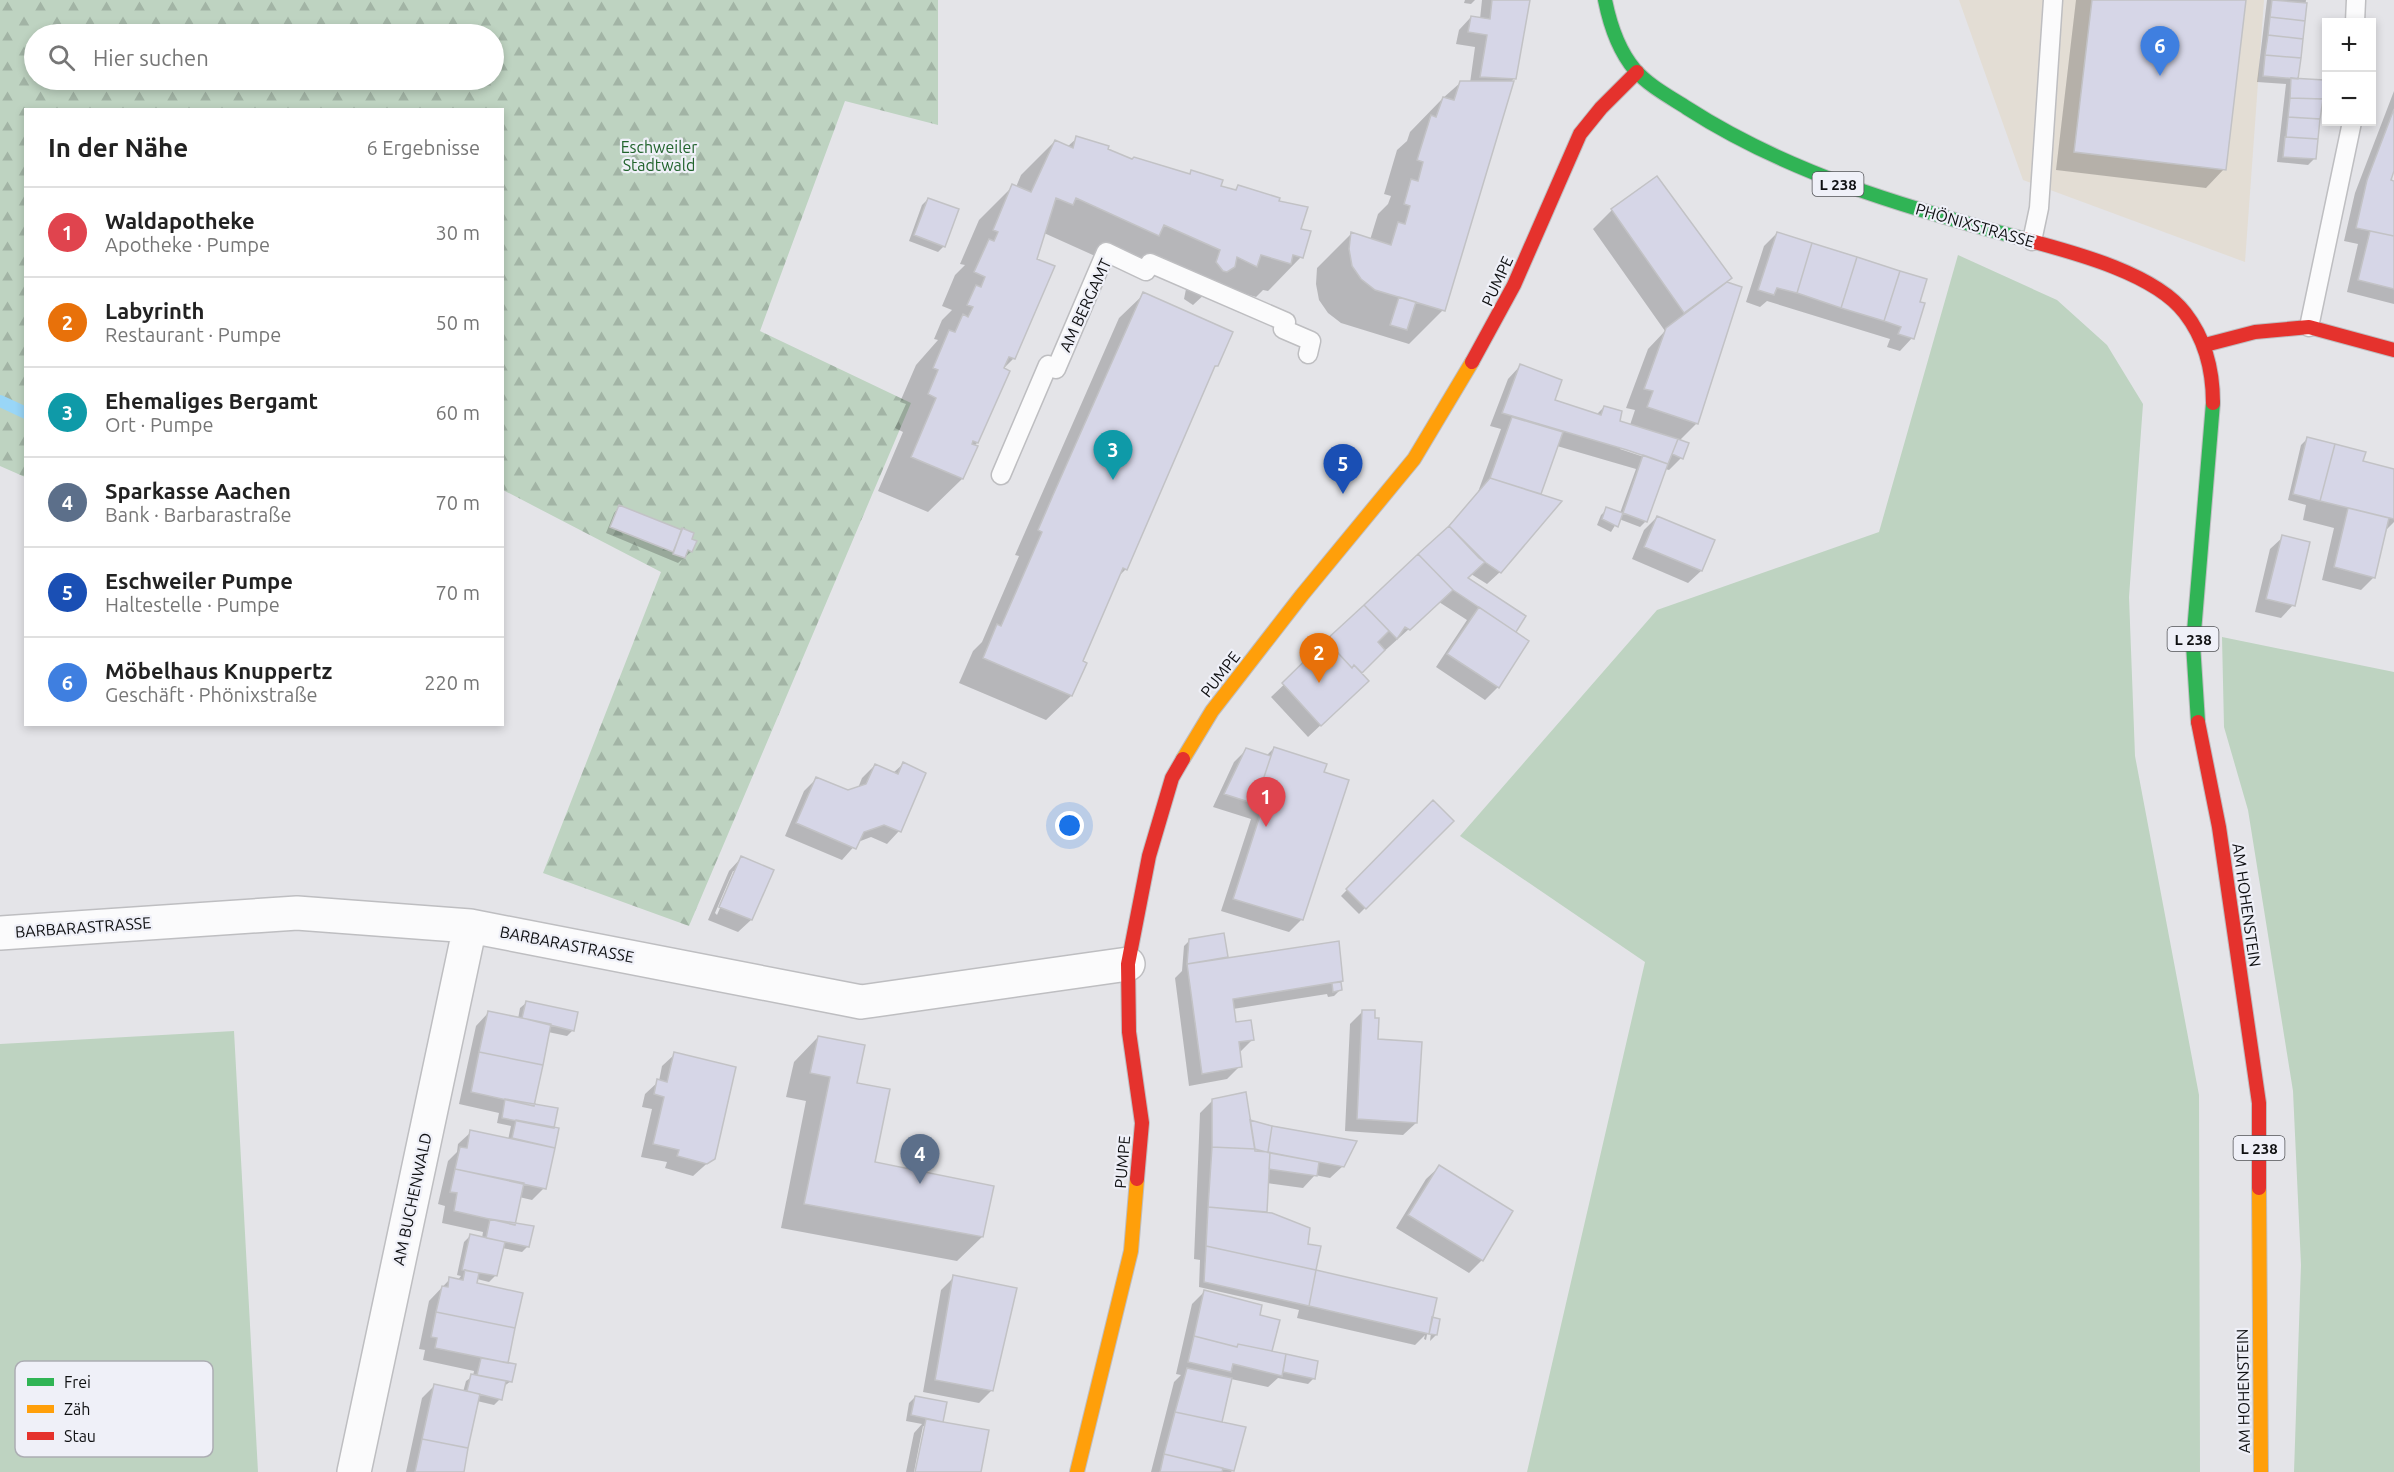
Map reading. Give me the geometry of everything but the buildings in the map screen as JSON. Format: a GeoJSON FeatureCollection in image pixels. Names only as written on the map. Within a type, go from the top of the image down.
{"type":"FeatureCollection","features":[{"type":"Feature","properties":{"kind":"main road","name":"L 238"},"geometry":{"type":"LineString","coordinates":[[1605,0],[1614,35],[1622,52],[1637,72]]}},
{"type":"Feature","properties":{"kind":"main road","name":"PHÖNIXSTRASSE"},"geometry":{"type":"LineString","coordinates":[[1637,72],[1696,115],[1767,153],[1850,189],[2032,241],[2102,264],[2147,283],[2183,310],[2205,345]]}},
{"type":"Feature","properties":{"kind":"main road","name":"PUMPE"},"geometry":{"type":"LineString","coordinates":[[1077,1472],[1131,1251],[1142,1123],[1129,1032],[1128,964],[1149,856],[1172,778],[1212,711],[1302,595],[1414,459],[1497,320],[1580,134],[1600,108],[1637,72]]}},
{"type":"Feature","properties":{"kind":"main road"},"geometry":{"type":"LineString","coordinates":[[2205,345],[2255,332],[2309,327],[2394,350]]}},
{"type":"Feature","properties":{"kind":"main road","name":"AM HOHENSTEIN"},"geometry":{"type":"LineString","coordinates":[[2205,345],[2213,368],[2213,406],[2193,644],[2198,724],[2219,827],[2259,1103],[2261,1472]]}},
{"type":"Feature","properties":{"kind":"street","name":"BARBARASTRASSE"},"geometry":{"type":"LineString","coordinates":[[0,933],[297,913],[470,926],[861,1002],[1128,964]]}},
{"type":"Feature","properties":{"kind":"street","name":"AM BUCHENWALD"},"geometry":{"type":"LineString","coordinates":[[354,1472],[470,926]]}},
{"type":"Feature","properties":{"kind":"lane"},"geometry":{"type":"LineString","coordinates":[[2032,241],[2039,208],[2053,0]]}},
{"type":"Feature","properties":{"kind":"lane"},"geometry":{"type":"LineString","coordinates":[[2355,18],[2356,0]]}},
{"type":"Feature","properties":{"kind":"lane"},"geometry":{"type":"LineString","coordinates":[[2309,327],[2351,126]]}},
{"type":"Feature","properties":{"kind":"lane","name":"AM BERGAMT"},"geometry":{"type":"LineString","coordinates":[[1001,475],[1048,365],[1056,369],[1106,252],[1146,271],[1150,263],[1286,322],[1283,329],[1311,341],[1308,354]]}},
{"type":"Feature","properties":{"kind":"shaded area"},"geometry":{"type":"Polygon","coordinates":[[[1959,0],[2264,0],[2245,262],[2023,180],[1959,0]]]}},
{"type":"Feature","properties":{"kind":"green space","name":"Eschweiler Stadtwald"},"geometry":{"type":"Polygon","coordinates":[[[0,0],[938,0],[938,125],[845,101],[760,331],[911,403],[689,926],[543,873],[661,572],[504,491],[504,108],[24,108],[24,477],[0,466],[0,0]]]}},
{"type":"Feature","properties":{"kind":"green space"},"geometry":{"type":"Polygon","coordinates":[[[1958,255],[2057,300],[2107,345],[2143,404],[2129,597],[2135,756],[2199,1095],[2200,1472],[1527,1472],[1645,962],[1460,836],[1657,610],[1879,532],[1958,255]]]}},
{"type":"Feature","properties":{"kind":"green space"},"geometry":{"type":"Polygon","coordinates":[[[2222,637],[2394,672],[2394,1472],[2294,1472],[2301,1265],[2293,1091],[2248,810],[2224,727],[2222,637]]]}},
{"type":"Feature","properties":{"kind":"green space"},"geometry":{"type":"Polygon","coordinates":[[[234,1031],[258,1472],[0,1472],[0,1044],[234,1031]]]}},
{"type":"Feature","properties":{"kind":"waterway"},"geometry":{"type":"LineString","coordinates":[[0,401],[24,412]]}},
{"type":"Feature","properties":{"kind":"traffic: fast"},"geometry":{"type":"LineString","coordinates":[[1605,0],[1616,37],[1635,70],[1660,91],[1726,131],[1806,170],[1848,186],[1933,214],[2020,238]]}},
{"type":"Feature","properties":{"kind":"traffic: fast"},"geometry":{"type":"LineString","coordinates":[[2198,722],[2193,644],[2213,403]]}},
{"type":"Feature","properties":{"kind":"traffic: slow"},"geometry":{"type":"LineString","coordinates":[[1183,759],[1212,711],[1302,595],[1414,459],[1472,362]]}},
{"type":"Feature","properties":{"kind":"traffic: slow"},"geometry":{"type":"LineString","coordinates":[[1077,1472],[1131,1251],[1137,1179]]}},
{"type":"Feature","properties":{"kind":"traffic: slow"},"geometry":{"type":"LineString","coordinates":[[2259,1188],[2261,1472]]}},
{"type":"Feature","properties":{"kind":"traffic: jam"},"geometry":{"type":"LineString","coordinates":[[1472,362],[1514,285],[1580,134],[1601,108],[1637,72]]}},
{"type":"Feature","properties":{"kind":"traffic: jam"},"geometry":{"type":"LineString","coordinates":[[2020,238],[2109,265],[2153,286],[2171,299],[2192,323],[2203,345],[2210,367],[2213,403]]}},
{"type":"Feature","properties":{"kind":"traffic: jam"},"geometry":{"type":"LineString","coordinates":[[2205,345],[2255,332],[2309,327],[2394,350]]}},
{"type":"Feature","properties":{"kind":"traffic: jam"},"geometry":{"type":"LineString","coordinates":[[2198,722],[2219,827],[2259,1103],[2259,1188]]}},
{"type":"Feature","properties":{"kind":"traffic: jam"},"geometry":{"type":"LineString","coordinates":[[1137,1179],[1142,1123],[1129,1032],[1128,964],[1149,856],[1172,778],[1183,759]]}},
{"type":"Feature","properties":{"kind":"place","name":"Möbelhaus Knuppertz"},"geometry":{"type":"Point","coordinates":[2160,76]}},
{"type":"Feature","properties":{"kind":"place","name":"Ehemaliges Bergamt"},"geometry":{"type":"Point","coordinates":[1113,480]}},
{"type":"Feature","properties":{"kind":"place","name":"Eschweiler Pumpe"},"geometry":{"type":"Point","coordinates":[1343,494]}},
{"type":"Feature","properties":{"kind":"place","name":"Labyrinth"},"geometry":{"type":"Point","coordinates":[1319,683]}},
{"type":"Feature","properties":{"kind":"place","name":"Waldapotheke"},"geometry":{"type":"Point","coordinates":[1266,827]}},
{"type":"Feature","properties":{"kind":"place","name":"Sparkasse Aachen"},"geometry":{"type":"Point","coordinates":[920,1184]}}]}
